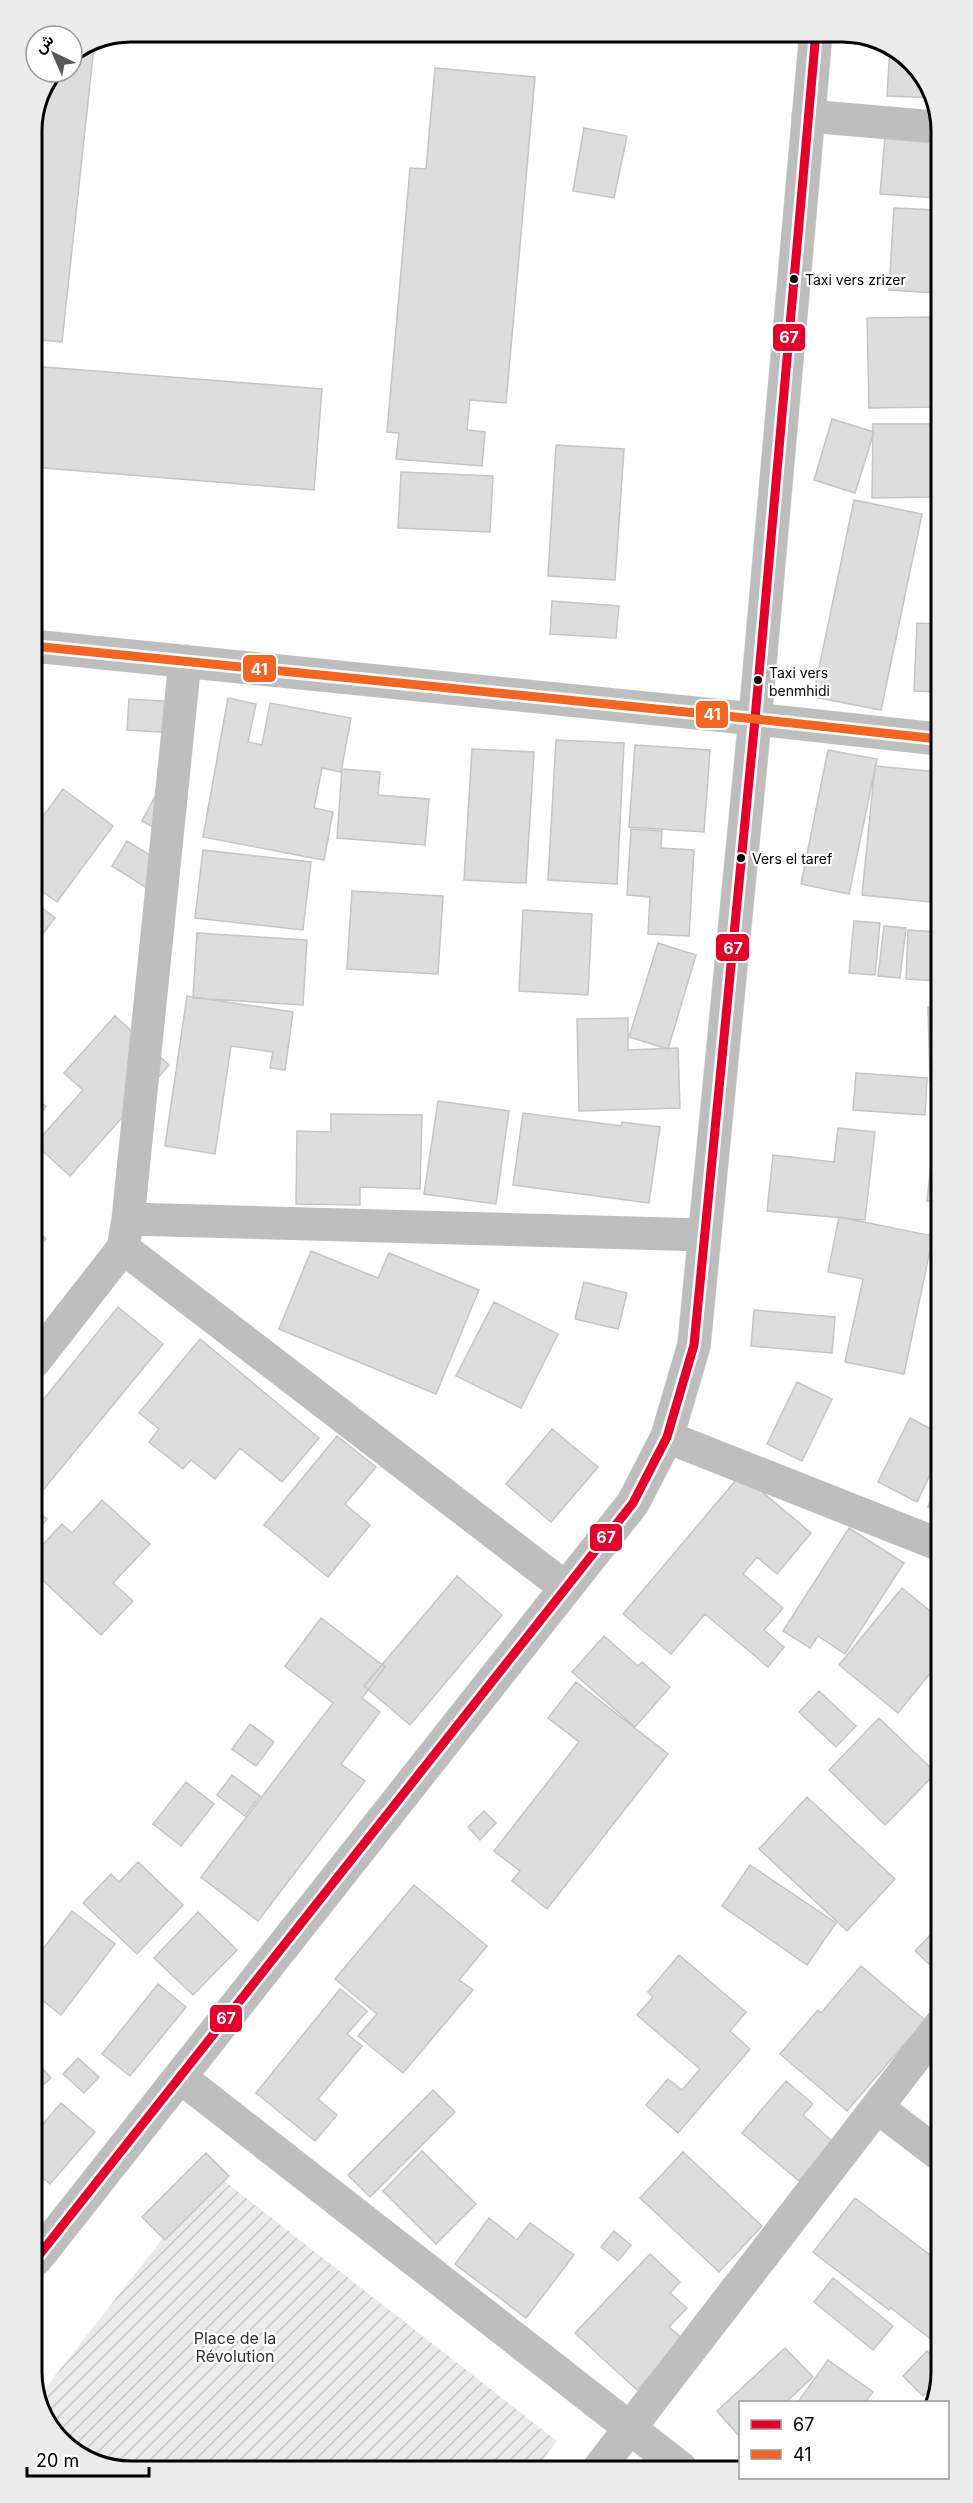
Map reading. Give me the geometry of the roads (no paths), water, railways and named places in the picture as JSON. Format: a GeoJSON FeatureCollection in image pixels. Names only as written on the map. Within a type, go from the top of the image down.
{"type":"FeatureCollection","features":[{"type":"Feature","properties":{"kind":"main road"},"geometry":{"type":"LineString","coordinates":[[42,2251],[633,1503],[667,1437],[694,1345],[755,719],[815,42]]}},
{"type":"Feature","properties":{"kind":"street"},"geometry":{"type":"LineString","coordinates":[[808,116],[930,127]]}},
{"type":"Feature","properties":{"kind":"street"},"geometry":{"type":"LineString","coordinates":[[42,647],[931,738]]}},
{"type":"Feature","properties":{"kind":"street"},"geometry":{"type":"LineString","coordinates":[[42,1351],[126,1234],[184,662]]}},
{"type":"Feature","properties":{"kind":"street"},"geometry":{"type":"LineString","coordinates":[[126,1234],[705,1235]]}},
{"type":"Feature","properties":{"kind":"street"},"geometry":{"type":"LineString","coordinates":[[126,1234],[566,1588]]}},
{"type":"Feature","properties":{"kind":"street"},"geometry":{"type":"LineString","coordinates":[[667,1437],[931,1541]]}},
{"type":"Feature","properties":{"kind":"street"},"geometry":{"type":"LineString","coordinates":[[605,2461],[931,2037]]}},
{"type":"Feature","properties":{"kind":"street"},"geometry":{"type":"LineString","coordinates":[[180,2077],[672,2461]]}},
{"type":"Feature","properties":{"kind":"street"},"geometry":{"type":"LineString","coordinates":[[877,2107],[931,2148]]}},
{"type":"Feature","properties":{"kind":"place","name":"Taxi vers zrizer"},"geometry":{"type":"Point","coordinates":[794,279]}},
{"type":"Feature","properties":{"kind":"place","name":"Taxi vers benmhidi"},"geometry":{"type":"Point","coordinates":[758,680]}},
{"type":"Feature","properties":{"kind":"place","name":"Vers el taref"},"geometry":{"type":"Point","coordinates":[741,858]}},
{"type":"Feature","properties":{"kind":"park label","name":"Place de la Révolution"},"geometry":{"type":"Point","coordinates":[235,2347]}}]}
